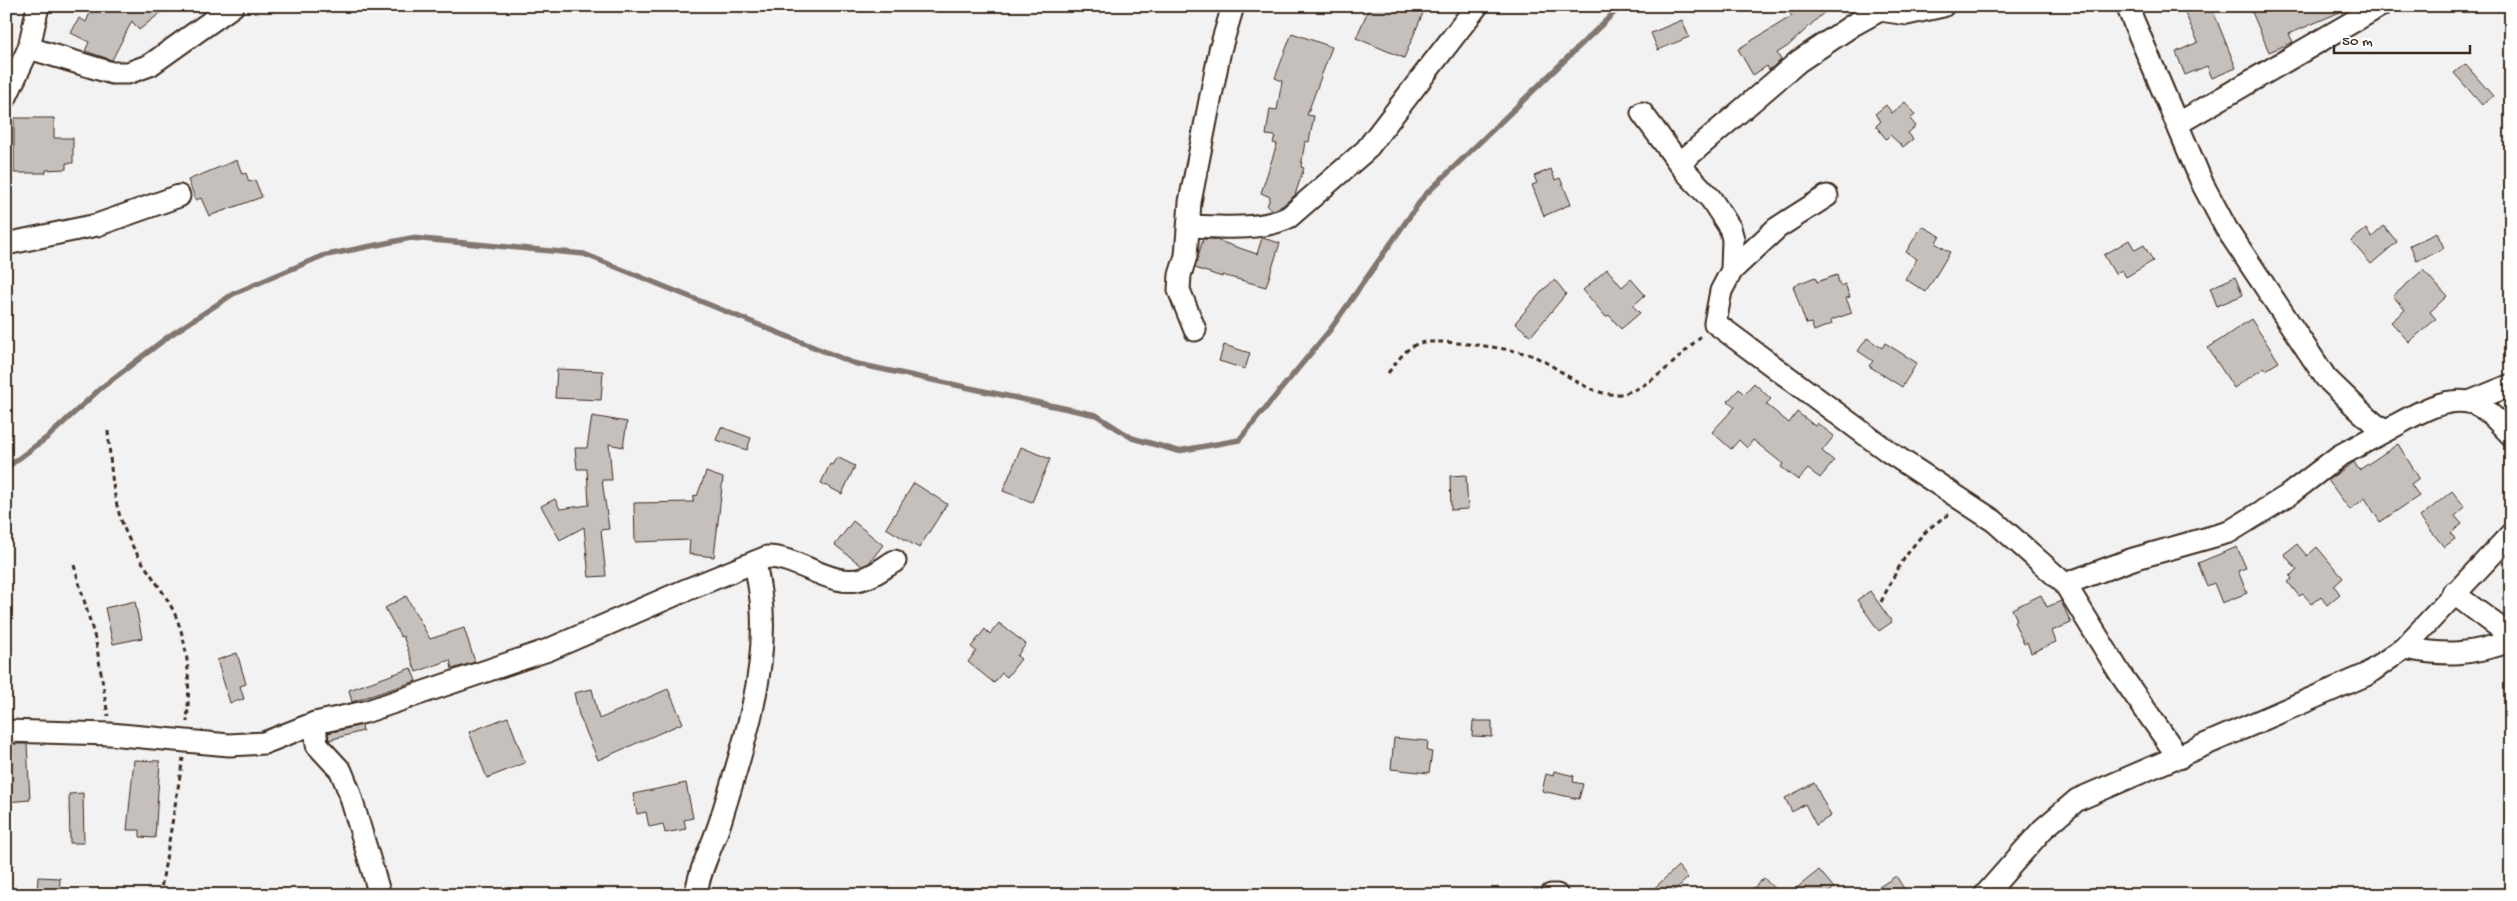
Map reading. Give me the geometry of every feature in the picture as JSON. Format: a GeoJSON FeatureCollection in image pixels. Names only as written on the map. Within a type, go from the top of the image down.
{"type":"FeatureCollection","features":[{"type":"Feature","properties":{"kind":"street"},"geometry":{"type":"LineString","coordinates":[[6,96],[29,48],[38,6]]}},
{"type":"Feature","properties":{"kind":"street"},"geometry":{"type":"LineString","coordinates":[[29,48],[112,73],[128,73],[150,64],[233,6]]}},
{"type":"Feature","properties":{"kind":"street"},"geometry":{"type":"LineString","coordinates":[[1195,330],[1179,290],[1190,226],[1192,193],[1220,50],[1233,6]]}},
{"type":"Feature","properties":{"kind":"street"},"geometry":{"type":"LineString","coordinates":[[1190,226],[1257,226],[1275,224],[1289,217],[1366,150],[1410,95],[1459,26],[1477,6]]}},
{"type":"Feature","properties":{"kind":"street"},"geometry":{"type":"LineString","coordinates":[[1680,164],[1800,61],[1853,25],[1880,10],[1907,14],[1943,6]]}},
{"type":"Feature","properties":{"kind":"street"},"geometry":{"type":"LineString","coordinates":[[2127,6],[2179,123],[2203,186],[2226,228],[2326,378],[2376,425],[2387,430]]}},
{"type":"Feature","properties":{"kind":"street"},"geometry":{"type":"LineString","coordinates":[[2179,123],[2380,6]]}},
{"type":"Feature","properties":{"kind":"street"},"geometry":{"type":"LineString","coordinates":[[1642,113],[1726,221],[1733,239],[1732,270]]}},
{"type":"Feature","properties":{"kind":"street"},"geometry":{"type":"LineString","coordinates":[[6,244],[96,225],[179,196]]}},
{"type":"Feature","properties":{"kind":"street"},"geometry":{"type":"LineString","coordinates":[[1827,196],[1777,228],[1732,270],[1722,291],[1715,323],[1889,452],[2014,537],[2065,584],[2126,683],[2179,758]]}},
{"type":"Feature","properties":{"kind":"street"},"geometry":{"type":"LineString","coordinates":[[2065,584],[2133,560],[2230,532],[2287,496],[2339,456],[2416,414],[2447,403],[2468,402],[2511,385]]}},
{"type":"Feature","properties":{"kind":"street"},"geometry":{"type":"LineString","coordinates":[[2468,402],[2490,414],[2511,435]]}},
{"type":"Feature","properties":{"kind":"street"},"geometry":{"type":"LineString","coordinates":[[1985,895],[2043,829],[2077,800],[2179,758],[2366,675],[2404,648],[2453,593],[2511,534]]}},
{"type":"Feature","properties":{"kind":"street"},"geometry":{"type":"LineString","coordinates":[[6,731],[110,734],[229,745],[264,743],[315,723],[365,712],[548,650],[670,596],[767,557],[780,557],[840,581],[864,579],[895,561]]}},
{"type":"Feature","properties":{"kind":"street"},"geometry":{"type":"LineString","coordinates":[[696,895],[698,883],[722,818],[740,758],[756,692],[762,611],[755,562]]}},
{"type":"Feature","properties":{"kind":"street"},"geometry":{"type":"LineString","coordinates":[[2453,593],[2511,636]]}},
{"type":"Feature","properties":{"kind":"street"},"geometry":{"type":"LineString","coordinates":[[2404,648],[2454,655],[2511,641]]}},
{"type":"Feature","properties":{"kind":"street"},"geometry":{"type":"LineString","coordinates":[[315,723],[317,745],[340,771],[349,791],[380,895]]}},
{"type":"Feature","properties":{"kind":"street"},"geometry":{"type":"LineString","coordinates":[[1551,895],[1557,895]]}},
{"type":"Feature","properties":{"kind":"path"},"geometry":{"type":"LineString","coordinates":[[1388,373],[1404,352],[1419,343],[1494,347],[1533,355],[1602,392],[1620,394],[1651,381],[1715,323]]}},
{"type":"Feature","properties":{"kind":"path"},"geometry":{"type":"LineString","coordinates":[[108,431],[113,493],[127,535],[172,609],[184,637],[190,681],[186,742],[160,895]]}},
{"type":"Feature","properties":{"kind":"path"},"geometry":{"type":"LineString","coordinates":[[1881,602],[1898,567],[1916,540],[1936,522],[1968,504]]}},
{"type":"Feature","properties":{"kind":"path"},"geometry":{"type":"LineString","coordinates":[[74,565],[96,642],[110,734]]}},
{"type":"Feature","properties":{"kind":"building"},"geometry":{"type":"Polygon","coordinates":[[[93,6],[169,6],[139,30],[132,21],[112,60],[85,51],[89,42],[71,33],[79,18],[86,22],[93,6]]]}},
{"type":"Feature","properties":{"kind":"building"},"geometry":{"type":"Polygon","coordinates":[[[1370,6],[1426,6],[1404,58],[1356,38],[1370,6]]]}},
{"type":"Feature","properties":{"kind":"building"},"geometry":{"type":"Polygon","coordinates":[[[1783,6],[1831,6],[1788,46],[1777,53],[1781,60],[1769,70],[1767,66],[1753,75],[1738,49],[1792,16],[1783,6]]]}},
{"type":"Feature","properties":{"kind":"building"},"geometry":{"type":"Polygon","coordinates":[[[2182,6],[2211,6],[2236,68],[2212,78],[2207,66],[2185,75],[2176,52],[2198,42],[2182,6]]]}},
{"type":"Feature","properties":{"kind":"building"},"geometry":{"type":"Polygon","coordinates":[[[2264,6],[2354,6],[2289,34],[2293,42],[2269,52],[2252,12],[2264,6]]]}},
{"type":"Feature","properties":{"kind":"building"},"geometry":{"type":"Polygon","coordinates":[[[1682,20],[1689,37],[1658,50],[1651,33],[1682,20]]]}},
{"type":"Feature","properties":{"kind":"building"},"geometry":{"type":"Polygon","coordinates":[[[1292,33],[1332,47],[1307,115],[1314,116],[1309,142],[1305,141],[1301,167],[1304,168],[1295,195],[1274,210],[1267,207],[1270,197],[1261,193],[1277,144],[1273,143],[1275,136],[1266,135],[1270,109],[1277,110],[1282,81],[1275,78],[1292,33]]]}},
{"type":"Feature","properties":{"kind":"building"},"geometry":{"type":"Polygon","coordinates":[[[2465,64],[2493,96],[2482,105],[2454,73],[2465,64]]]}},
{"type":"Feature","properties":{"kind":"building"},"geometry":{"type":"Polygon","coordinates":[[[1905,102],[1915,115],[1910,119],[1916,126],[1908,133],[1913,139],[1903,147],[1890,135],[1886,139],[1876,126],[1881,121],[1875,114],[1886,105],[1892,113],[1905,102]]]}},
{"type":"Feature","properties":{"kind":"building"},"geometry":{"type":"Polygon","coordinates":[[[14,118],[54,118],[54,138],[73,138],[73,163],[66,163],[66,169],[46,170],[46,173],[14,173],[14,118]]]}},
{"type":"Feature","properties":{"kind":"building"},"geometry":{"type":"Polygon","coordinates":[[[237,160],[242,174],[246,173],[249,182],[255,180],[262,197],[209,216],[201,198],[196,200],[188,180],[237,160]]]}},
{"type":"Feature","properties":{"kind":"building"},"geometry":{"type":"Polygon","coordinates":[[[1551,169],[1555,180],[1560,178],[1571,204],[1544,216],[1532,185],[1537,183],[1534,176],[1551,169]]]}},
{"type":"Feature","properties":{"kind":"building"},"geometry":{"type":"Polygon","coordinates":[[[1922,226],[1940,236],[1935,243],[1950,252],[1926,292],[1905,279],[1917,259],[1906,252],[1922,226]]]}},
{"type":"Feature","properties":{"kind":"building"},"geometry":{"type":"Polygon","coordinates":[[[2384,226],[2397,242],[2371,264],[2351,241],[2366,229],[2372,237],[2384,226]]]}},
{"type":"Feature","properties":{"kind":"building"},"geometry":{"type":"Polygon","coordinates":[[[2437,233],[2444,248],[2417,261],[2410,245],[2437,233]]]}},
{"type":"Feature","properties":{"kind":"building"},"geometry":{"type":"Polygon","coordinates":[[[1262,238],[1280,243],[1266,287],[1222,275],[1222,277],[1195,268],[1203,239],[1213,239],[1257,254],[1262,238]]]}},
{"type":"Feature","properties":{"kind":"building"},"geometry":{"type":"Polygon","coordinates":[[[2129,240],[2135,250],[2144,245],[2153,261],[2126,277],[2122,270],[2115,274],[2104,255],[2129,240]]]}},
{"type":"Feature","properties":{"kind":"building"},"geometry":{"type":"Polygon","coordinates":[[[1607,269],[1622,287],[1631,279],[1645,295],[1633,306],[1640,313],[1621,329],[1609,315],[1606,317],[1583,290],[1607,269]]]}},
{"type":"Feature","properties":{"kind":"building"},"geometry":{"type":"Polygon","coordinates":[[[2423,270],[2447,296],[2430,312],[2436,319],[2409,342],[2391,322],[2405,310],[2393,296],[2423,270]]]}},
{"type":"Feature","properties":{"kind":"building"},"geometry":{"type":"Polygon","coordinates":[[[1837,275],[1840,286],[1845,284],[1850,297],[1846,298],[1852,313],[1831,320],[1832,324],[1814,331],[1811,323],[1806,324],[1793,286],[1815,277],[1817,282],[1837,275]]]}},
{"type":"Feature","properties":{"kind":"building"},"geometry":{"type":"Polygon","coordinates":[[[2235,277],[2243,295],[2217,306],[2210,288],[2235,277]]]}},
{"type":"Feature","properties":{"kind":"building"},"geometry":{"type":"Polygon","coordinates":[[[1555,280],[1566,294],[1531,336],[1515,323],[1544,289],[1555,280]]]}},
{"type":"Feature","properties":{"kind":"building"},"geometry":{"type":"Polygon","coordinates":[[[2251,319],[2279,362],[2266,370],[2264,368],[2234,388],[2208,348],[2251,319]]]}},
{"type":"Feature","properties":{"kind":"building"},"geometry":{"type":"Polygon","coordinates":[[[1867,338],[1882,348],[1885,343],[1917,363],[1902,387],[1869,366],[1873,361],[1858,351],[1867,338]]]}},
{"type":"Feature","properties":{"kind":"building"},"geometry":{"type":"Polygon","coordinates":[[[1224,345],[1250,353],[1245,369],[1219,361],[1224,345]]]}},
{"type":"Feature","properties":{"kind":"building"},"geometry":{"type":"Polygon","coordinates":[[[557,369],[603,371],[601,400],[555,398],[557,369]]]}},
{"type":"Feature","properties":{"kind":"building"},"geometry":{"type":"Polygon","coordinates":[[[1754,383],[1771,399],[1766,404],[1789,423],[1797,412],[1815,426],[1817,423],[1834,436],[1822,451],[1834,461],[1820,478],[1808,469],[1798,480],[1781,467],[1783,464],[1753,440],[1747,448],[1739,440],[1731,449],[1712,432],[1735,407],[1728,401],[1739,389],[1744,394],[1754,383]]]}},
{"type":"Feature","properties":{"kind":"building"},"geometry":{"type":"Polygon","coordinates":[[[592,416],[627,422],[623,447],[609,444],[612,480],[602,480],[609,529],[601,530],[606,576],[589,577],[584,527],[560,540],[541,506],[555,499],[560,509],[589,505],[587,469],[577,469],[575,448],[587,448],[592,416]]]}},
{"type":"Feature","properties":{"kind":"building"},"geometry":{"type":"Polygon","coordinates":[[[721,427],[751,438],[747,450],[716,440],[721,427]]]}},
{"type":"Feature","properties":{"kind":"building"},"geometry":{"type":"Polygon","coordinates":[[[2398,444],[2419,478],[2411,484],[2419,496],[2380,522],[2365,498],[2350,510],[2328,480],[2354,462],[2359,470],[2398,444]]]}},
{"type":"Feature","properties":{"kind":"building"},"geometry":{"type":"Polygon","coordinates":[[[1021,447],[1050,459],[1032,502],[1003,491],[1021,447]]]}},
{"type":"Feature","properties":{"kind":"building"},"geometry":{"type":"Polygon","coordinates":[[[837,457],[855,466],[842,494],[821,483],[830,464],[832,465],[837,457]]]}},
{"type":"Feature","properties":{"kind":"building"},"geometry":{"type":"Polygon","coordinates":[[[706,472],[723,478],[714,557],[689,554],[690,540],[635,542],[634,503],[693,502],[694,495],[697,496],[706,472]]]}},
{"type":"Feature","properties":{"kind":"building"},"geometry":{"type":"Polygon","coordinates":[[[1466,475],[1468,509],[1451,510],[1450,476],[1466,475]]]}},
{"type":"Feature","properties":{"kind":"building"},"geometry":{"type":"Polygon","coordinates":[[[914,483],[947,504],[919,548],[886,528],[914,483]]]}},
{"type":"Feature","properties":{"kind":"building"},"geometry":{"type":"Polygon","coordinates":[[[2452,491],[2465,507],[2455,516],[2462,524],[2451,533],[2455,539],[2444,547],[2420,517],[2452,491]]]}},
{"type":"Feature","properties":{"kind":"building"},"geometry":{"type":"Polygon","coordinates":[[[853,521],[883,545],[869,563],[862,566],[835,545],[853,521]]]}},
{"type":"Feature","properties":{"kind":"building"},"geometry":{"type":"Polygon","coordinates":[[[2297,544],[2307,556],[2317,547],[2343,578],[2334,586],[2340,594],[2327,605],[2321,597],[2312,604],[2303,594],[2299,596],[2288,582],[2292,579],[2290,576],[2297,570],[2284,554],[2297,544]]]}},
{"type":"Feature","properties":{"kind":"building"},"geometry":{"type":"Polygon","coordinates":[[[2237,547],[2246,568],[2238,571],[2247,593],[2222,603],[2214,583],[2207,586],[2198,563],[2237,547]]]}},
{"type":"Feature","properties":{"kind":"building"},"geometry":{"type":"Polygon","coordinates":[[[1870,591],[1892,622],[1879,631],[1857,600],[1870,591]]]}},
{"type":"Feature","properties":{"kind":"building"},"geometry":{"type":"Polygon","coordinates":[[[2041,595],[2047,607],[2061,601],[2071,623],[2052,631],[2056,642],[2031,653],[2027,642],[2024,644],[2014,622],[2017,620],[2012,609],[2041,595]]]}},
{"type":"Feature","properties":{"kind":"building"},"geometry":{"type":"Polygon","coordinates":[[[406,596],[430,639],[464,628],[475,662],[452,669],[450,660],[416,672],[403,636],[401,637],[385,608],[406,596]]]}},
{"type":"Feature","properties":{"kind":"building"},"geometry":{"type":"Polygon","coordinates":[[[135,601],[142,638],[113,644],[105,608],[135,601]]]}},
{"type":"Feature","properties":{"kind":"building"},"geometry":{"type":"Polygon","coordinates":[[[999,623],[1026,644],[1017,656],[1021,659],[1007,677],[1002,673],[994,683],[968,662],[976,651],[971,647],[985,629],[990,634],[999,623]]]}},
{"type":"Feature","properties":{"kind":"building"},"geometry":{"type":"Polygon","coordinates":[[[237,653],[246,684],[240,686],[244,699],[230,703],[217,660],[237,653]]]}},
{"type":"Feature","properties":{"kind":"building"},"geometry":{"type":"Polygon","coordinates":[[[411,668],[416,681],[352,702],[349,690],[411,668]]]}},
{"type":"Feature","properties":{"kind":"building"},"geometry":{"type":"Polygon","coordinates":[[[592,689],[599,719],[668,689],[683,723],[598,760],[579,715],[574,693],[592,689]]]}},
{"type":"Feature","properties":{"kind":"building"},"geometry":{"type":"Polygon","coordinates":[[[508,717],[525,763],[487,778],[469,732],[508,717]]]}},
{"type":"Feature","properties":{"kind":"building"},"geometry":{"type":"Polygon","coordinates":[[[1473,721],[1492,721],[1492,737],[1472,736],[1473,721]]]}},
{"type":"Feature","properties":{"kind":"building"},"geometry":{"type":"Polygon","coordinates":[[[362,725],[363,731],[329,740],[328,733],[362,725]]]}},
{"type":"Feature","properties":{"kind":"building"},"geometry":{"type":"Polygon","coordinates":[[[1394,738],[1428,741],[1427,751],[1432,752],[1429,773],[1391,769],[1394,738]]]}},
{"type":"Feature","properties":{"kind":"building"},"geometry":{"type":"Polygon","coordinates":[[[6,744],[27,744],[30,800],[6,802],[6,744]]]}},
{"type":"Feature","properties":{"kind":"building"},"geometry":{"type":"Polygon","coordinates":[[[134,760],[160,761],[155,838],[140,837],[140,830],[127,830],[134,760]]]}},
{"type":"Feature","properties":{"kind":"building"},"geometry":{"type":"Polygon","coordinates":[[[1554,771],[1574,776],[1573,782],[1583,784],[1579,799],[1542,791],[1546,774],[1553,776],[1554,771]]]}},
{"type":"Feature","properties":{"kind":"building"},"geometry":{"type":"Polygon","coordinates":[[[686,783],[693,818],[684,820],[686,829],[665,833],[663,824],[649,827],[646,812],[637,814],[633,794],[686,783]]]}},
{"type":"Feature","properties":{"kind":"building"},"geometry":{"type":"Polygon","coordinates":[[[1814,783],[1831,816],[1816,825],[1805,804],[1792,812],[1785,798],[1814,783]]]}},
{"type":"Feature","properties":{"kind":"building"},"geometry":{"type":"Polygon","coordinates":[[[83,793],[84,843],[70,843],[69,794],[83,793]]]}},
{"type":"Feature","properties":{"kind":"building"},"geometry":{"type":"Polygon","coordinates":[[[1678,866],[1688,878],[1669,895],[1647,895],[1678,866]]]}},
{"type":"Feature","properties":{"kind":"building"},"geometry":{"type":"Polygon","coordinates":[[[1819,870],[1834,888],[1826,895],[1788,895],[1819,870]]]}},
{"type":"Feature","properties":{"kind":"building"},"geometry":{"type":"Polygon","coordinates":[[[1896,876],[1908,895],[1867,895],[1896,876]]]}},
{"type":"Feature","properties":{"kind":"building"},"geometry":{"type":"Polygon","coordinates":[[[38,877],[60,878],[59,895],[37,895],[38,877]]]}},
{"type":"Feature","properties":{"kind":"building"},"geometry":{"type":"Polygon","coordinates":[[[1764,878],[1780,895],[1746,895],[1764,878]]]}},
{"type":"Feature","properties":{"kind":"waterway"},"geometry":{"type":"LineString","coordinates":[[6,468],[49,436],[101,388],[169,336],[233,294],[322,256],[411,238],[584,254],[853,363],[1096,415],[1132,438],[1178,451],[1239,440],[1330,330],[1424,196],[1621,6]]}}]}
